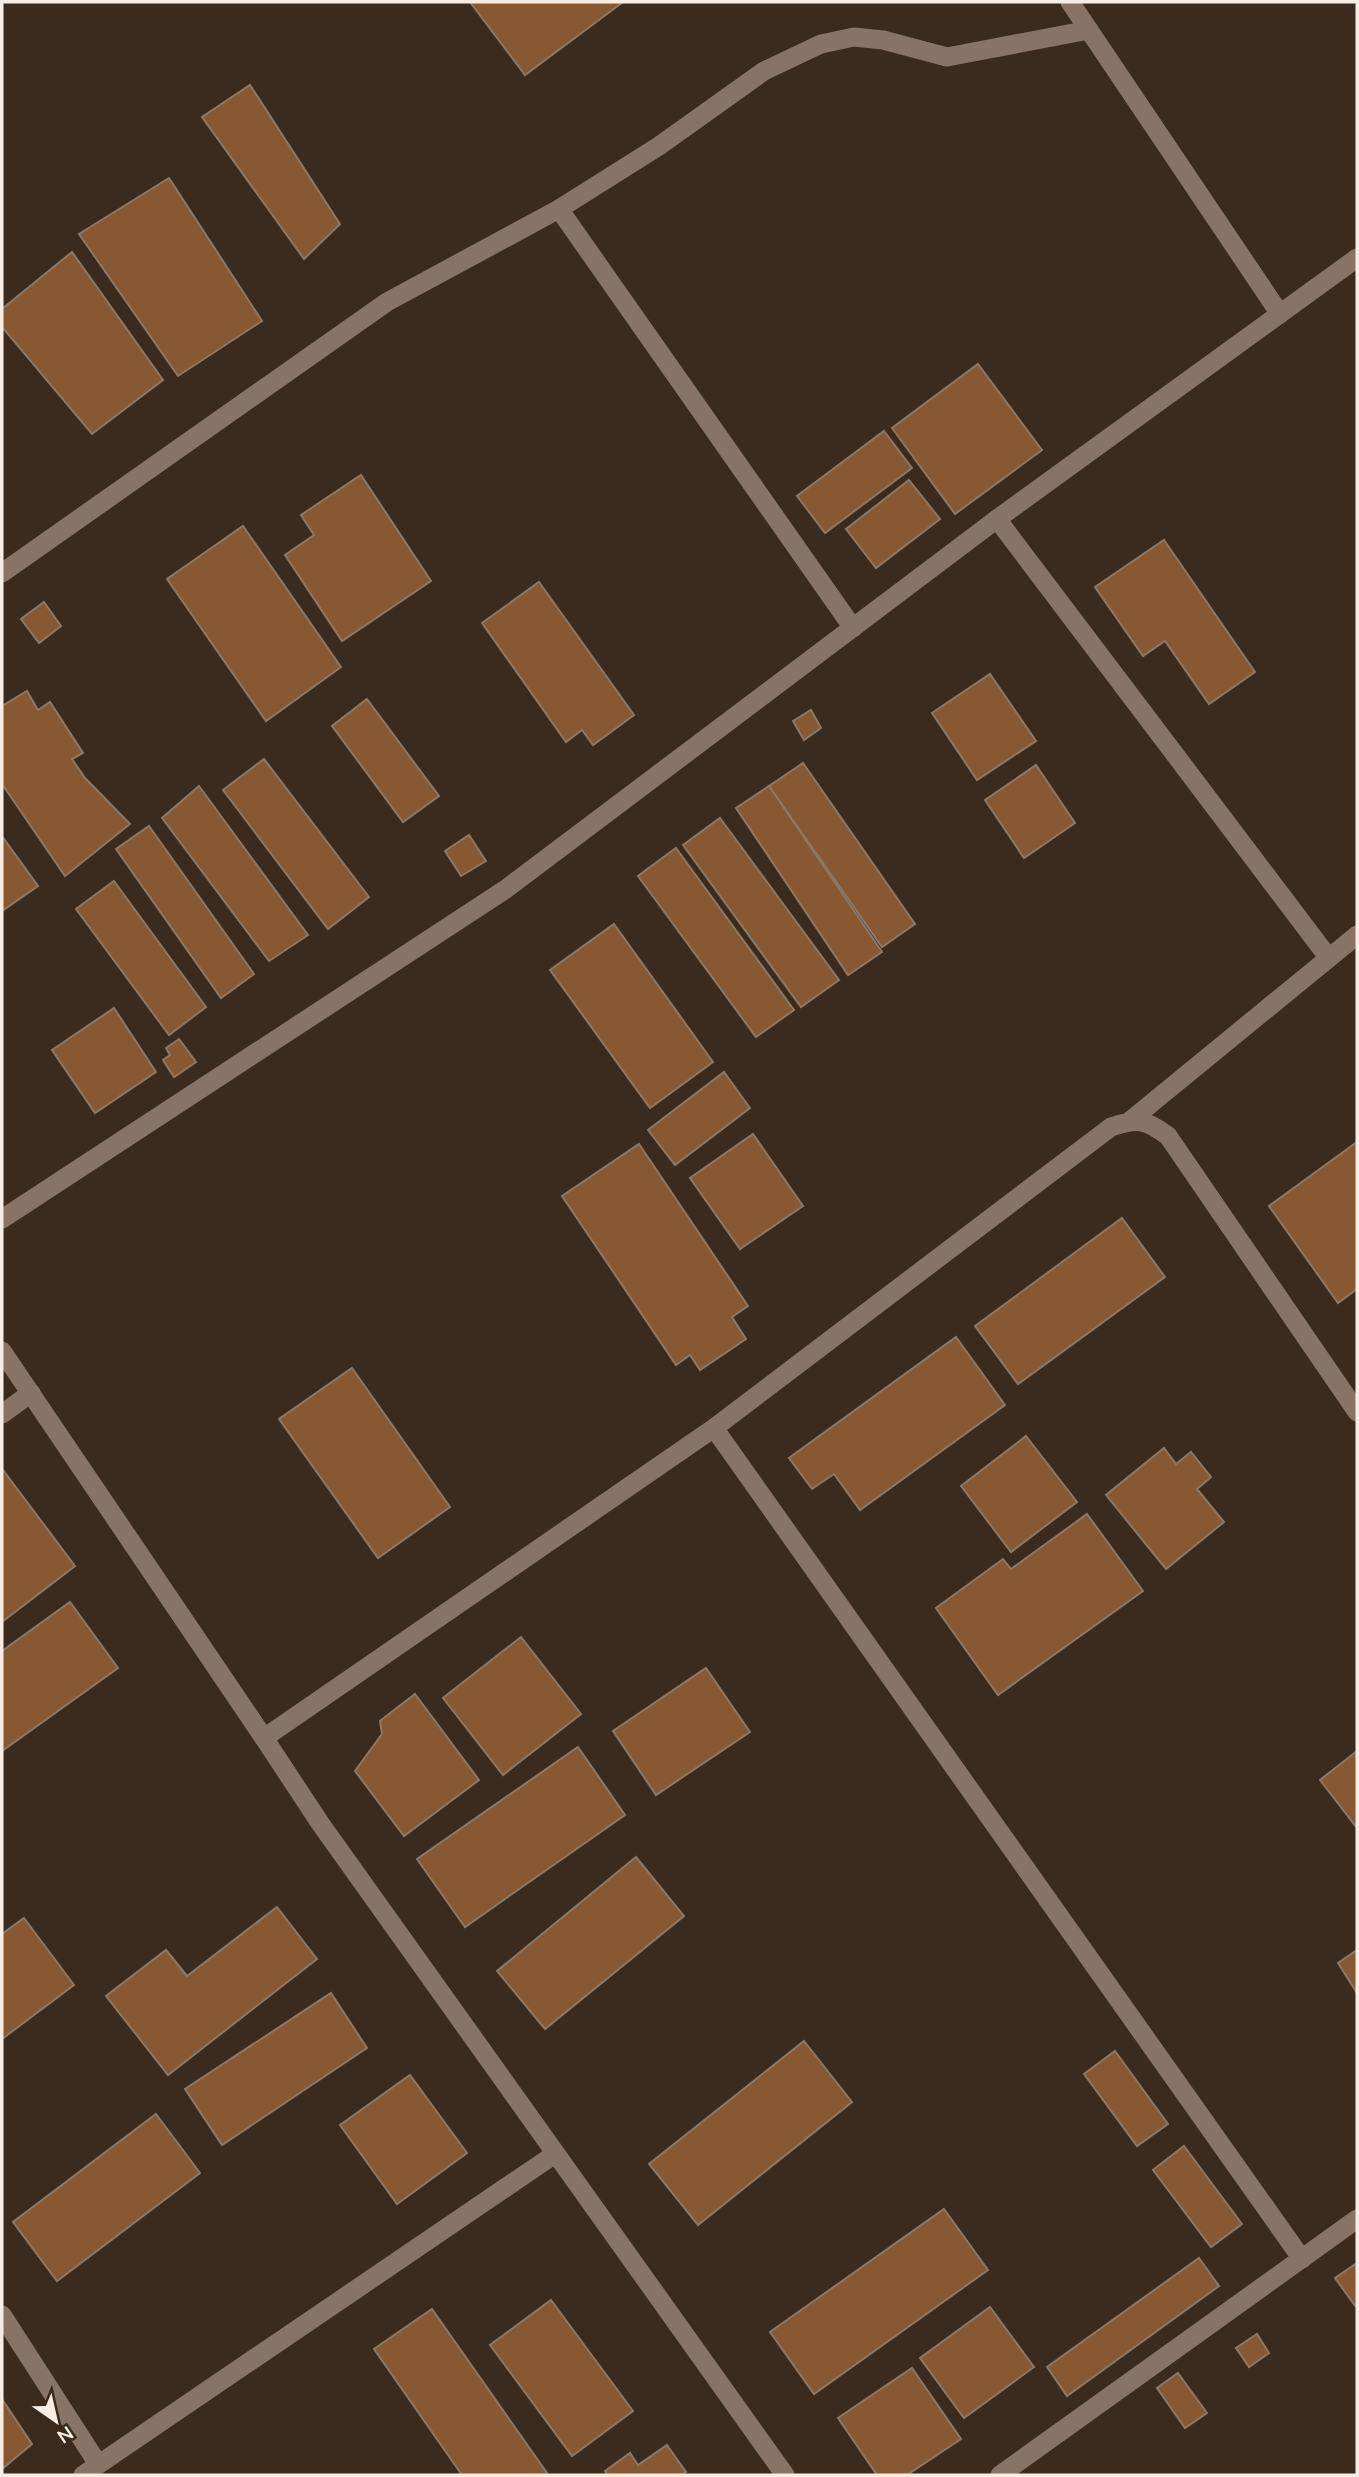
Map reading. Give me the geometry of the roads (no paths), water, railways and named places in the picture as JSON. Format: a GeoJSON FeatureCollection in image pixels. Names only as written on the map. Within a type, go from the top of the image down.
{"type":"FeatureCollection","features":[{"type":"Feature","properties":{"kind":"street"},"geometry":{"type":"LineString","coordinates":[[1070,2],[1280,314]]}},
{"type":"Feature","properties":{"kind":"street"},"geometry":{"type":"LineString","coordinates":[[2,573],[387,302],[559,209],[659,146],[764,71],[821,44],[854,37],[883,40],[947,57],[1089,30]]}},
{"type":"Feature","properties":{"kind":"street"},"geometry":{"type":"LineString","coordinates":[[559,209],[853,628]]}},
{"type":"Feature","properties":{"kind":"street"},"geometry":{"type":"LineString","coordinates":[[2,1219],[506,889],[997,519],[1357,258]]}},
{"type":"Feature","properties":{"kind":"street"},"geometry":{"type":"LineString","coordinates":[[997,519],[1328,957]]}},
{"type":"Feature","properties":{"kind":"street"},"geometry":{"type":"LineString","coordinates":[[264,1738],[714,1428],[1111,1128],[1131,1120],[1357,935]]}},
{"type":"Feature","properties":{"kind":"street"},"geometry":{"type":"LineString","coordinates":[[1131,1120],[1150,1123],[1168,1136],[1357,1412]]}},
{"type":"Feature","properties":{"kind":"street"},"geometry":{"type":"LineString","coordinates":[[2,1351],[320,1823],[785,2475]]}},
{"type":"Feature","properties":{"kind":"street"},"geometry":{"type":"LineString","coordinates":[[2,1414],[31,1393]]}},
{"type":"Feature","properties":{"kind":"street"},"geometry":{"type":"LineString","coordinates":[[714,1428],[1302,2259]]}},
{"type":"Feature","properties":{"kind":"street"},"geometry":{"type":"LineString","coordinates":[[2,2315],[90,2470],[555,2154]]}},
{"type":"Feature","properties":{"kind":"street"},"geometry":{"type":"LineString","coordinates":[[1000,2475],[1357,2219]]}}]}
